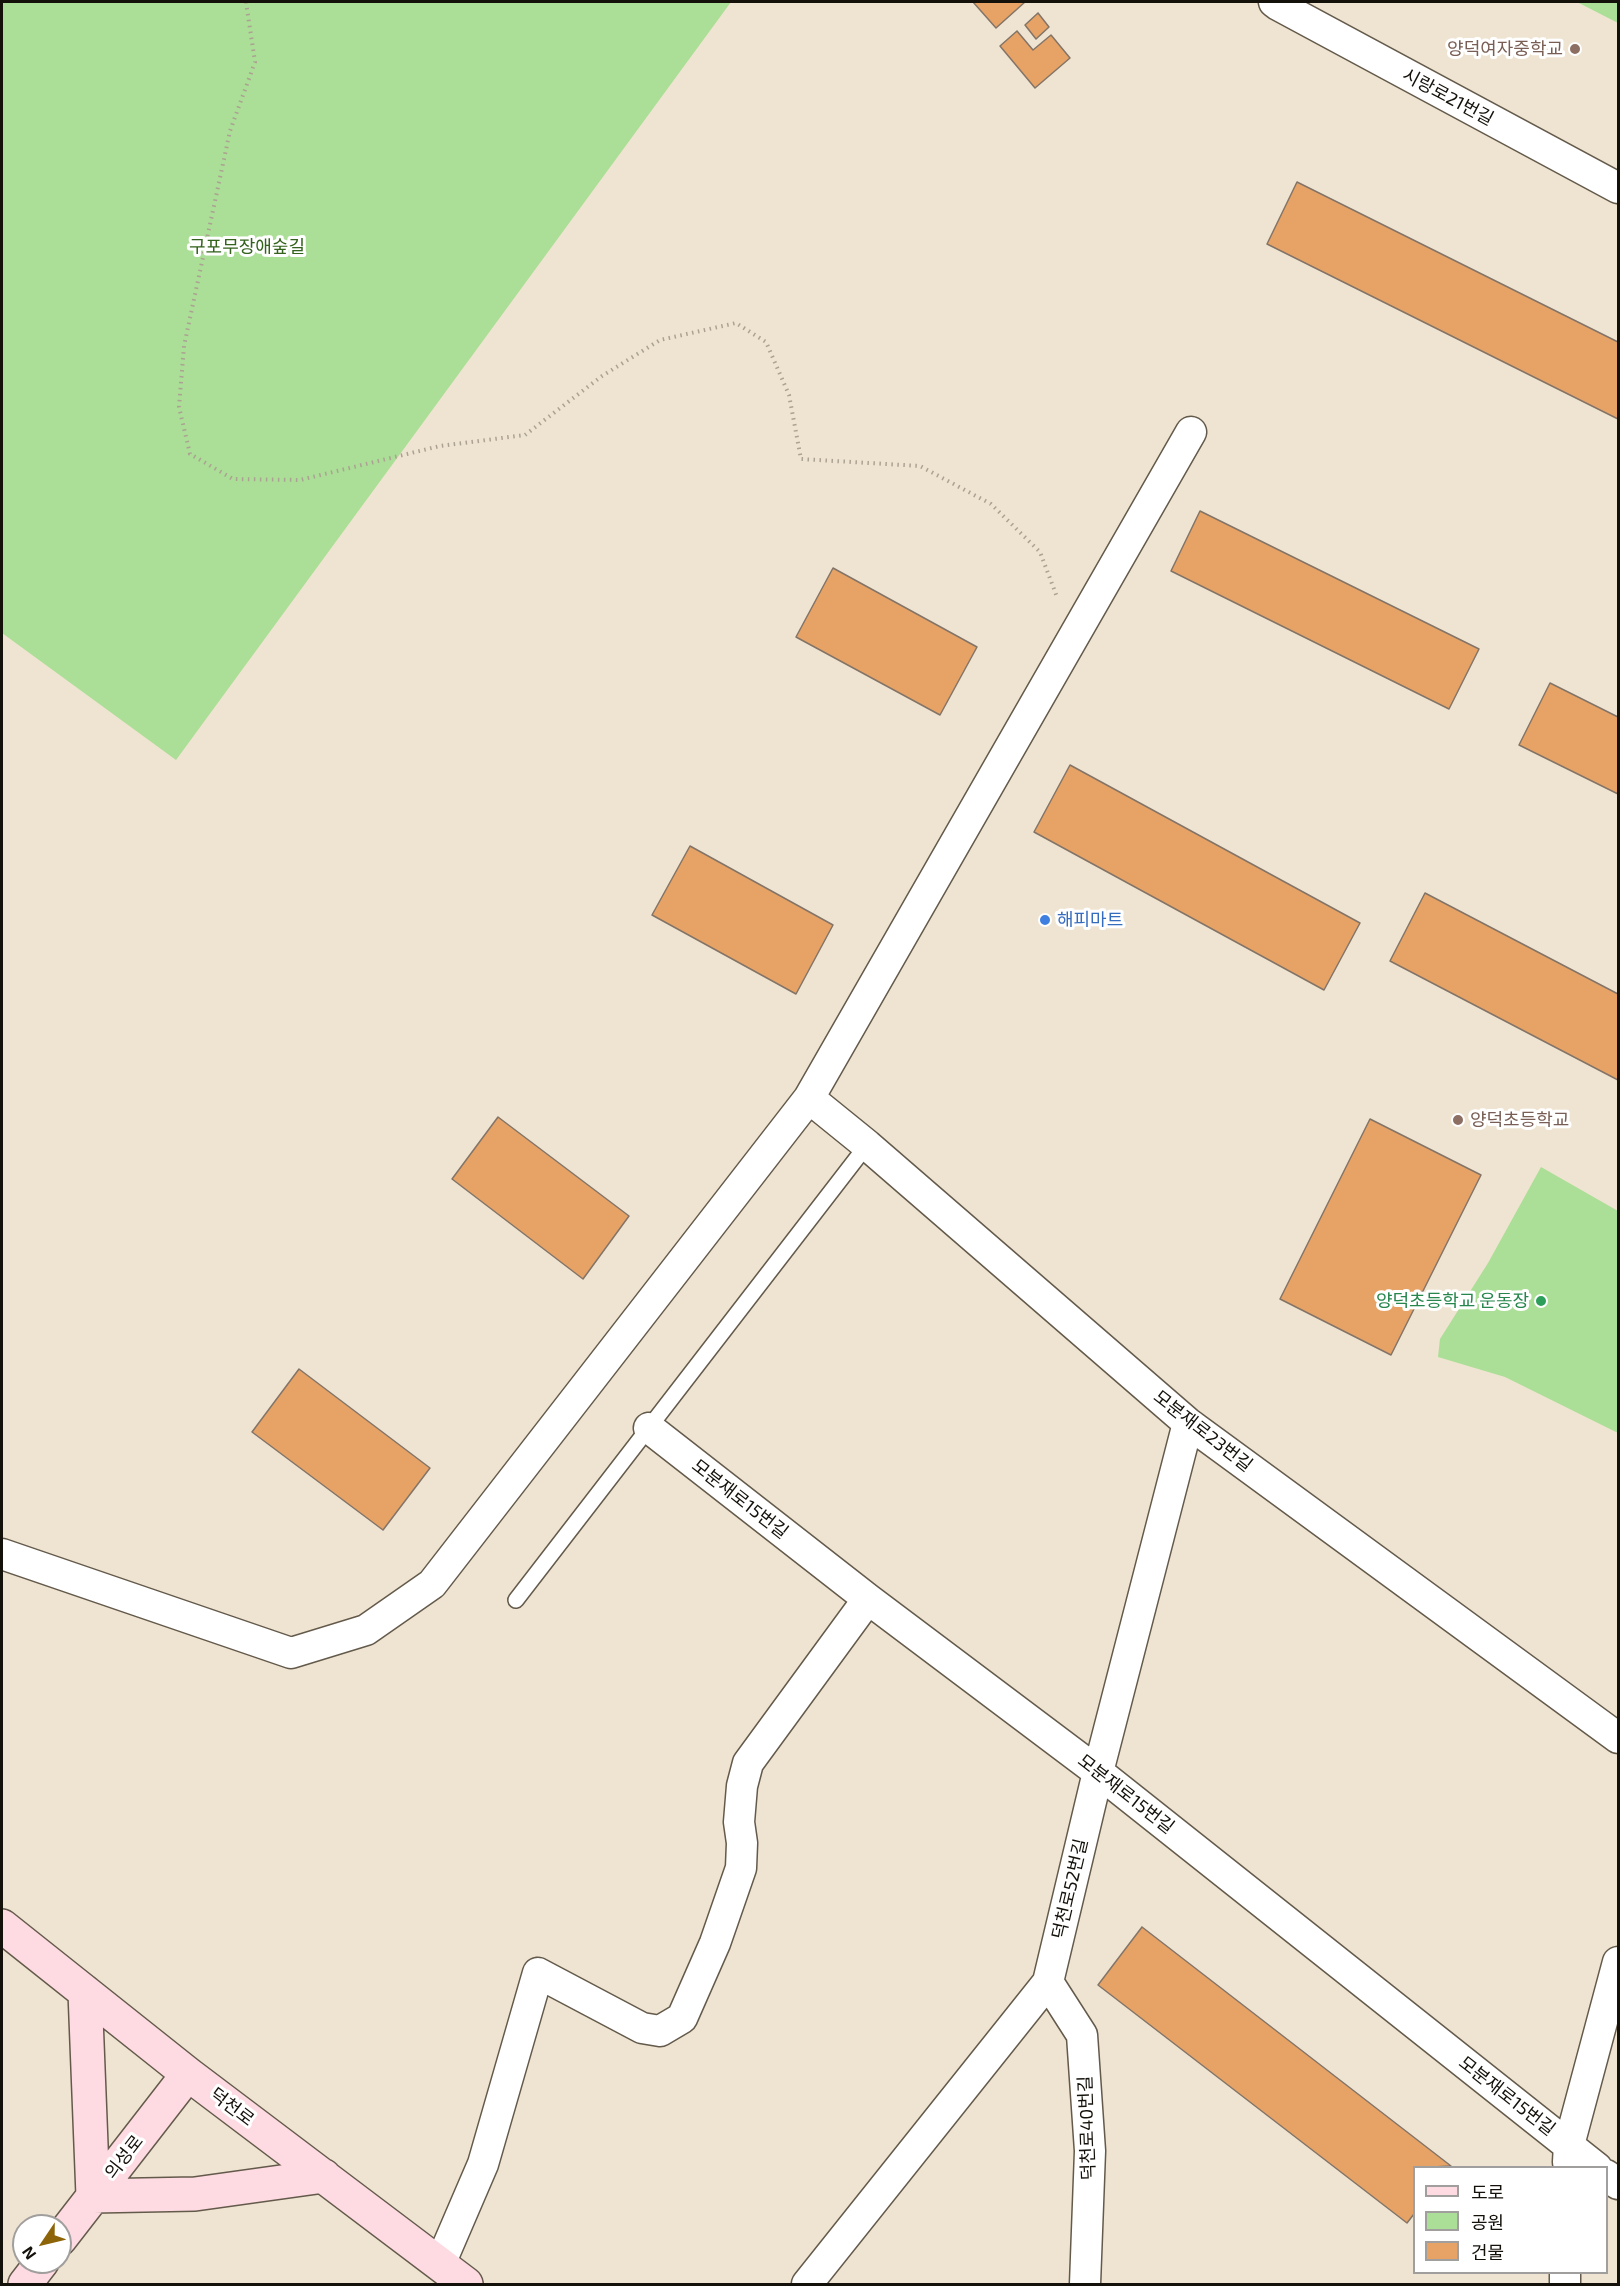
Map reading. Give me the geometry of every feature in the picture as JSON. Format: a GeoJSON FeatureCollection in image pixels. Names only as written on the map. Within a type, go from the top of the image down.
{"type":"FeatureCollection","features":[{"type":"Feature","properties":{"kind":"main road","name":"덕천로"},"geometry":{"type":"LineString","coordinates":[[2,1926],[188,2074],[466,2284]]}},
{"type":"Feature","properties":{"kind":"main road"},"geometry":{"type":"LineString","coordinates":[[85,1992],[93,2196],[195,2194],[324,2176]]}},
{"type":"Feature","properties":{"kind":"main road","name":"의성로"},"geometry":{"type":"LineString","coordinates":[[72,2223],[188,2074]]}},
{"type":"Feature","properties":{"kind":"street","name":"시랑로21번길"},"geometry":{"type":"LineString","coordinates":[[1276,3],[1618,188]]}},
{"type":"Feature","properties":{"kind":"street"},"geometry":{"type":"LineString","coordinates":[[2,1554],[291,1653],[366,1630],[432,1584],[809,1098],[1191,432]]}},
{"type":"Feature","properties":{"kind":"street","name":"모분재로23번길"},"geometry":{"type":"LineString","coordinates":[[809,1098],[867,1144],[1188,1423],[1618,1738]]}},
{"type":"Feature","properties":{"kind":"street","name":"덕천로52번길"},"geometry":{"type":"LineString","coordinates":[[807,2284],[1048,1982],[1098,1772],[1188,1423]]}},
{"type":"Feature","properties":{"kind":"street","name":"모분재로15번길"},"geometry":{"type":"LineString","coordinates":[[649,1428],[868,1599],[1098,1772],[1569,2156],[1593,2166]]}},
{"type":"Feature","properties":{"kind":"street"},"geometry":{"type":"LineString","coordinates":[[440,2264],[483,2164],[538,1973],[642,2028],[660,2031],[682,2018],[715,1943],[741,1868],[742,1842],[739,1822],[742,1786],[747,1763],[868,1599]]}},
{"type":"Feature","properties":{"kind":"street"},"geometry":{"type":"LineString","coordinates":[[1569,2156],[1618,1962]]}},
{"type":"Feature","properties":{"kind":"street","name":"덕천로40번길"},"geometry":{"type":"LineString","coordinates":[[1048,1982],[1082,2035],[1090,2151],[1085,2284]]}},
{"type":"Feature","properties":{"kind":"lane"},"geometry":{"type":"LineString","coordinates":[[516,1600],[867,1144]]}},
{"type":"Feature","properties":{"kind":"path"},"geometry":{"type":"LineString","coordinates":[[246,2],[255,62],[230,131],[184,346],[179,407],[190,454],[233,479],[300,480],[440,446],[525,435],[602,376],[660,340],[736,323],[766,342],[789,395],[801,459],[920,466],[991,504],[1040,552],[1073,638]]}},
{"type":"Feature","properties":{"kind":"green space","name":"구포무장애숲길"},"geometry":{"type":"Polygon","coordinates":[[[2,2],[731,2],[176,760],[2,633],[2,2]]]}},
{"type":"Feature","properties":{"kind":"green space"},"geometry":{"type":"Polygon","coordinates":[[[1577,2],[1618,2],[1618,23],[1577,2]]]}},
{"type":"Feature","properties":{"kind":"green space","name":"양덕초등학교 운동장"},"geometry":{"type":"Polygon","coordinates":[[[1541,1167],[1618,1211],[1618,1433],[1505,1377],[1438,1357],[1440,1339],[1488,1263],[1541,1167]]]}},
{"type":"Feature","properties":{"kind":"building"},"geometry":{"type":"Polygon","coordinates":[[[973,2],[1025,2],[996,28],[973,2]]]}},
{"type":"Feature","properties":{"kind":"building"},"geometry":{"type":"Polygon","coordinates":[[[1038,13],[1049,27],[1036,39],[1025,25],[1038,13]]]}},
{"type":"Feature","properties":{"kind":"building"},"geometry":{"type":"Polygon","coordinates":[[[1017,31],[1033,50],[1051,35],[1070,58],[1035,88],[1000,46],[1017,31]]]}},
{"type":"Feature","properties":{"kind":"building"},"geometry":{"type":"Polygon","coordinates":[[[1297,182],[1618,342],[1618,419],[1267,244],[1297,182]]]}},
{"type":"Feature","properties":{"kind":"building"},"geometry":{"type":"Polygon","coordinates":[[[1200,511],[1479,649],[1449,709],[1171,571],[1200,511]]]}},
{"type":"Feature","properties":{"kind":"building"},"geometry":{"type":"Polygon","coordinates":[[[833,568],[977,647],[940,715],[796,637],[833,568]]]}},
{"type":"Feature","properties":{"kind":"building"},"geometry":{"type":"Polygon","coordinates":[[[1550,683],[1618,717],[1618,794],[1519,745],[1550,683]]]}},
{"type":"Feature","properties":{"kind":"building"},"geometry":{"type":"Polygon","coordinates":[[[1070,765],[1360,923],[1324,990],[1034,832],[1070,765]]]}},
{"type":"Feature","properties":{"kind":"building"},"geometry":{"type":"Polygon","coordinates":[[[690,846],[833,925],[796,994],[652,915],[690,846]]]}},
{"type":"Feature","properties":{"kind":"building","name":"양덕초등학교"},"geometry":{"type":"Polygon","coordinates":[[[1425,893],[1618,994],[1618,1080],[1390,961],[1425,893]]]}},
{"type":"Feature","properties":{"kind":"building"},"geometry":{"type":"Polygon","coordinates":[[[498,1117],[629,1216],[583,1279],[452,1179],[498,1117]]]}},
{"type":"Feature","properties":{"kind":"building"},"geometry":{"type":"Polygon","coordinates":[[[1370,1119],[1481,1175],[1391,1355],[1280,1299],[1370,1119]]]}},
{"type":"Feature","properties":{"kind":"building"},"geometry":{"type":"Polygon","coordinates":[[[299,1369],[430,1468],[383,1530],[252,1432],[299,1369]]]}},
{"type":"Feature","properties":{"kind":"building"},"geometry":{"type":"Polygon","coordinates":[[[1142,1927],[1451,2166],[1413,2166],[1413,2215],[1407,2223],[1098,1985],[1142,1927]]]}},
{"type":"Feature","properties":{"kind":"place","name":"양덕여자중학교"},"geometry":{"type":"Point","coordinates":[1575,49]}},
{"type":"Feature","properties":{"kind":"place","name":"해피마트"},"geometry":{"type":"Point","coordinates":[1045,920]}},
{"type":"Feature","properties":{"kind":"place","name":"양덕초등학교"},"geometry":{"type":"Point","coordinates":[1458,1120]}},
{"type":"Feature","properties":{"kind":"place","name":"양덕초등학교 운동장"},"geometry":{"type":"Point","coordinates":[1541,1301]}}]}
